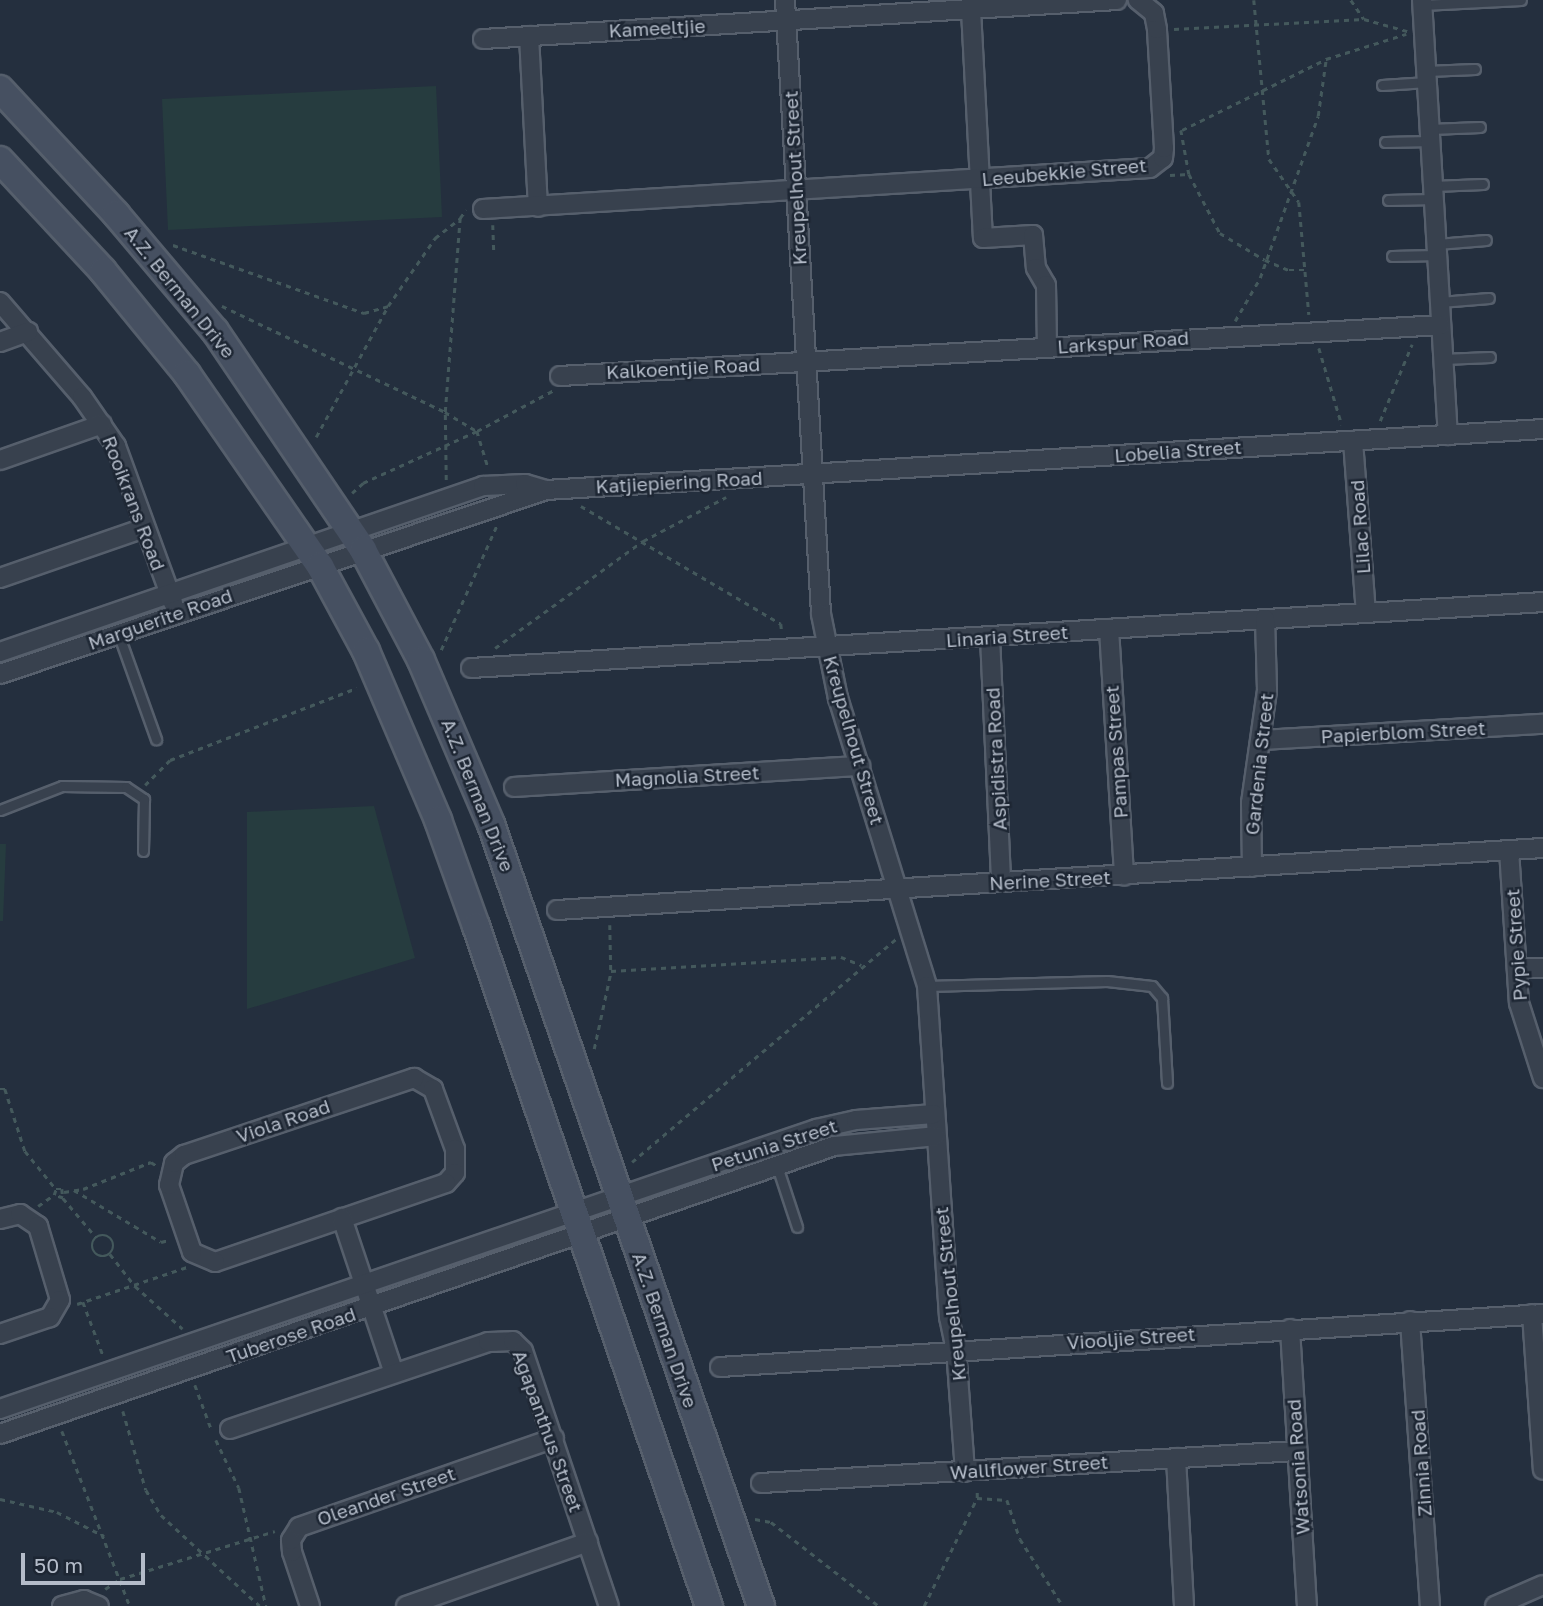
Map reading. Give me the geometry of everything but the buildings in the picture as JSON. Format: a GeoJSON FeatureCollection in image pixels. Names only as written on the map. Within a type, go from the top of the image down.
{"type":"FeatureCollection","features":[{"type":"Feature","properties":{"kind":"main road","name":"A.Z. Berman Drive"},"geometry":{"type":"LineString","coordinates":[[0,89],[196,306],[367,541],[471,772],[761,1606]]}},
{"type":"Feature","properties":{"kind":"main road"},"geometry":{"type":"LineString","coordinates":[[0,160],[103,271],[178,363],[313,556],[366,650],[438,820],[709,1606]]}},
{"type":"Feature","properties":{"kind":"street","name":"Kreupelhout Street"},"geometry":{"type":"LineString","coordinates":[[785,0],[821,614],[827,647],[860,766],[927,986],[948,1317],[957,1349],[965,1472]]}},
{"type":"Feature","properties":{"kind":"street"},"geometry":{"type":"LineString","coordinates":[[786,21],[1118,0]]}},
{"type":"Feature","properties":{"kind":"street","name":"Leeubekkie Street"},"geometry":{"type":"LineString","coordinates":[[795,190],[981,179],[1157,163],[1164,148],[1157,29],[1154,13],[1138,0]]}},
{"type":"Feature","properties":{"kind":"street"},"geometry":{"type":"LineString","coordinates":[[1422,3],[1448,435]]}},
{"type":"Feature","properties":{"kind":"street"},"geometry":{"type":"LineString","coordinates":[[971,10],[983,238],[1033,235],[1036,268],[1046,285],[1047,346]]}},
{"type":"Feature","properties":{"kind":"street","name":"Kameeltjie"},"geometry":{"type":"LineString","coordinates":[[483,39],[786,21]]}},
{"type":"Feature","properties":{"kind":"street"},"geometry":{"type":"LineString","coordinates":[[529,36],[538,207]]}},
{"type":"Feature","properties":{"kind":"street"},"geometry":{"type":"LineString","coordinates":[[488,209],[795,190]]}},
{"type":"Feature","properties":{"kind":"street","name":"Rooikrans Road"},"geometry":{"type":"LineString","coordinates":[[0,302],[28,332],[102,424],[116,446],[144,528],[178,612]]}},
{"type":"Feature","properties":{"kind":"street","name":"Larkspur Road"},"geometry":{"type":"LineString","coordinates":[[805,360],[1441,325]]}},
{"type":"Feature","properties":{"kind":"street"},"geometry":{"type":"LineString","coordinates":[[0,342],[28,332]]}},
{"type":"Feature","properties":{"kind":"street","name":"Kalkoentjie Road"},"geometry":{"type":"LineString","coordinates":[[560,376],[805,360]]}},
{"type":"Feature","properties":{"kind":"street"},"geometry":{"type":"LineString","coordinates":[[0,460],[102,424]]}},
{"type":"Feature","properties":{"kind":"street","name":"Lobelia Street"},"geometry":{"type":"LineString","coordinates":[[812,474],[1543,429]]}},
{"type":"Feature","properties":{"kind":"street","name":"Lilac Road"},"geometry":{"type":"LineString","coordinates":[[1353,441],[1366,613]]}},
{"type":"Feature","properties":{"kind":"street","name":"Katjiepiering Road"},"geometry":{"type":"LineString","coordinates":[[367,541],[546,490],[812,474]]}},
{"type":"Feature","properties":{"kind":"street","name":"Katjiepiering Road"},"geometry":{"type":"LineString","coordinates":[[367,541],[377,521],[483,486],[525,484],[546,490]]}},
{"type":"Feature","properties":{"kind":"street"},"geometry":{"type":"LineString","coordinates":[[0,578],[144,528]]}},
{"type":"Feature","properties":{"kind":"street"},"geometry":{"type":"LineString","coordinates":[[313,556],[367,541]]}},
{"type":"Feature","properties":{"kind":"street","name":"Marguerite Road"},"geometry":{"type":"LineString","coordinates":[[0,652],[169,593],[313,556]]}},
{"type":"Feature","properties":{"kind":"street","name":"Marguerite Road"},"geometry":{"type":"LineString","coordinates":[[0,674],[178,612],[313,556]]}},
{"type":"Feature","properties":{"kind":"street","name":"Linaria Street"},"geometry":{"type":"LineString","coordinates":[[471,668],[783,646],[827,647],[1543,602]]}},
{"type":"Feature","properties":{"kind":"street","name":"Gardenia Street"},"geometry":{"type":"LineString","coordinates":[[1252,867],[1251,803],[1268,690],[1265,619]]}},
{"type":"Feature","properties":{"kind":"street","name":"Pampas Street"},"geometry":{"type":"LineString","coordinates":[[1109,629],[1124,876]]}},
{"type":"Feature","properties":{"kind":"street","name":"Aspidistra Road"},"geometry":{"type":"LineString","coordinates":[[990,636],[1001,882]]}},
{"type":"Feature","properties":{"kind":"street","name":"Papierblom Street"},"geometry":{"type":"LineString","coordinates":[[1262,740],[1543,724]]}},
{"type":"Feature","properties":{"kind":"street","name":"Magnolia Street"},"geometry":{"type":"LineString","coordinates":[[514,787],[860,766]]}},
{"type":"Feature","properties":{"kind":"street","name":"Nerine Street"},"geometry":{"type":"LineString","coordinates":[[557,910],[1543,848]]}},
{"type":"Feature","properties":{"kind":"street","name":"Pypie Street"},"geometry":{"type":"LineString","coordinates":[[1509,850],[1521,1013],[1543,1078]]}},
{"type":"Feature","properties":{"kind":"street"},"geometry":{"type":"LineString","coordinates":[[1517,968],[1543,968]]}},
{"type":"Feature","properties":{"kind":"street","name":"Viola Road"},"geometry":{"type":"LineString","coordinates":[[403,1080],[424,1081],[433,1089],[455,1149],[455,1173],[446,1183],[342,1218],[215,1262],[192,1252],[168,1173],[184,1155],[403,1080]]}},
{"type":"Feature","properties":{"kind":"street","name":"Petunia Street"},"geometry":{"type":"LineString","coordinates":[[623,1208],[838,1123],[934,1114]]}},
{"type":"Feature","properties":{"kind":"street","name":"Petunia Street"},"geometry":{"type":"LineString","coordinates":[[623,1208],[777,1166],[850,1142],[936,1136]]}},
{"type":"Feature","properties":{"kind":"street"},"geometry":{"type":"LineString","coordinates":[[578,1223],[623,1208]]}},
{"type":"Feature","properties":{"kind":"street"},"geometry":{"type":"LineString","coordinates":[[578,1223],[623,1208]]}},
{"type":"Feature","properties":{"kind":"street"},"geometry":{"type":"LineString","coordinates":[[0,1219],[20,1214],[38,1226],[60,1300],[50,1317],[0,1334]]}},
{"type":"Feature","properties":{"kind":"street"},"geometry":{"type":"LineString","coordinates":[[342,1218],[394,1373]]}},
{"type":"Feature","properties":{"kind":"street","name":"Tuberose Road"},"geometry":{"type":"LineString","coordinates":[[0,1409],[365,1282],[578,1223]]}},
{"type":"Feature","properties":{"kind":"street","name":"Tuberose Road"},"geometry":{"type":"LineString","coordinates":[[0,1434],[373,1307],[578,1223]]}},
{"type":"Feature","properties":{"kind":"street"},"geometry":{"type":"LineString","coordinates":[[1538,1314],[1543,1470]]}},
{"type":"Feature","properties":{"kind":"street","name":"Viooljie Street"},"geometry":{"type":"LineString","coordinates":[[720,1367],[957,1349],[1538,1314]]}},
{"type":"Feature","properties":{"kind":"street","name":"Zinnia Road"},"geometry":{"type":"LineString","coordinates":[[1410,1321],[1430,1606]]}},
{"type":"Feature","properties":{"kind":"street","name":"Watsonia Road"},"geometry":{"type":"LineString","coordinates":[[1290,1329],[1307,1606]]}},
{"type":"Feature","properties":{"kind":"street","name":"Agapanthus Street"},"geometry":{"type":"LineString","coordinates":[[230,1429],[488,1342],[513,1341],[523,1351],[610,1606]]}},
{"type":"Feature","properties":{"kind":"street","name":"Oleander Street"},"geometry":{"type":"LineString","coordinates":[[310,1606],[292,1552],[291,1540],[299,1527],[554,1438]]}},
{"type":"Feature","properties":{"kind":"street","name":"Wallflower Street"},"geometry":{"type":"LineString","coordinates":[[761,1483],[1296,1451]]}},
{"type":"Feature","properties":{"kind":"street"},"geometry":{"type":"LineString","coordinates":[[1176,1458],[1184,1606]]}},
{"type":"Feature","properties":{"kind":"street"},"geometry":{"type":"LineString","coordinates":[[407,1606],[588,1542]]}},
{"type":"Feature","properties":{"kind":"street"},"geometry":{"type":"LineString","coordinates":[[1496,1606],[1543,1585]]}},
{"type":"Feature","properties":{"kind":"street"},"geometry":{"type":"LineString","coordinates":[[62,1606],[84,1600],[99,1606]]}},
{"type":"Feature","properties":{"kind":"lane"},"geometry":{"type":"LineString","coordinates":[[1422,3],[1521,0]]}},
{"type":"Feature","properties":{"kind":"lane"},"geometry":{"type":"LineString","coordinates":[[1382,85],[1475,69]]}},
{"type":"Feature","properties":{"kind":"lane"},"geometry":{"type":"LineString","coordinates":[[1385,142],[1480,127]]}},
{"type":"Feature","properties":{"kind":"lane"},"geometry":{"type":"LineString","coordinates":[[1388,200],[1483,184]]}},
{"type":"Feature","properties":{"kind":"lane"},"geometry":{"type":"LineString","coordinates":[[1392,256],[1486,240]]}},
{"type":"Feature","properties":{"kind":"lane"},"geometry":{"type":"LineString","coordinates":[[1440,302],[1489,298]]}},
{"type":"Feature","properties":{"kind":"lane"},"geometry":{"type":"LineString","coordinates":[[1443,359],[1490,357]]}},
{"type":"Feature","properties":{"kind":"lane"},"geometry":{"type":"LineString","coordinates":[[118,633],[156,739]]}},
{"type":"Feature","properties":{"kind":"lane"},"geometry":{"type":"LineString","coordinates":[[0,810],[62,786],[115,786],[138,792],[145,803],[143,851]]}},
{"type":"Feature","properties":{"kind":"lane"},"geometry":{"type":"LineString","coordinates":[[927,986],[1107,981],[1152,986],[1162,998],[1167,1083]]}},
{"type":"Feature","properties":{"kind":"lane"},"geometry":{"type":"LineString","coordinates":[[777,1166],[797,1227]]}},
{"type":"Feature","properties":{"kind":"path"},"geometry":{"type":"LineString","coordinates":[[1254,0],[1269,159],[1299,202],[1313,330],[1339,422],[1353,441],[1381,420],[1413,341]]}},
{"type":"Feature","properties":{"kind":"path"},"geometry":{"type":"LineString","coordinates":[[1351,0],[1364,19]]}},
{"type":"Feature","properties":{"kind":"path"},"geometry":{"type":"LineString","coordinates":[[1157,29],[1255,27],[1364,19],[1411,32],[1326,59],[1182,130]]}},
{"type":"Feature","properties":{"kind":"path"},"geometry":{"type":"LineString","coordinates":[[1234,335],[1235,317],[1260,278],[1323,99],[1326,59]]}},
{"type":"Feature","properties":{"kind":"path"},"geometry":{"type":"LineString","coordinates":[[1157,163],[1168,175],[1189,174],[1220,233],[1265,260],[1289,270],[1306,270]]}},
{"type":"Feature","properties":{"kind":"path"},"geometry":{"type":"LineString","coordinates":[[316,437],[388,306],[435,239],[460,218],[464,211],[488,209],[494,250]]}},
{"type":"Feature","properties":{"kind":"path"},"geometry":{"type":"LineString","coordinates":[[446,485],[445,412],[460,218]]}},
{"type":"Feature","properties":{"kind":"path"},"geometry":{"type":"LineString","coordinates":[[170,245],[365,313],[388,306]]}},
{"type":"Feature","properties":{"kind":"path"},"geometry":{"type":"LineString","coordinates":[[222,306],[355,366],[477,431],[490,473]]}},
{"type":"Feature","properties":{"kind":"path"},"geometry":{"type":"LineString","coordinates":[[352,493],[363,482],[477,431],[553,391],[560,376]]}},
{"type":"Feature","properties":{"kind":"path"},"geometry":{"type":"LineString","coordinates":[[471,668],[524,625],[643,541],[728,496]]}},
{"type":"Feature","properties":{"kind":"path"},"geometry":{"type":"LineString","coordinates":[[578,505],[782,624],[783,646]]}},
{"type":"Feature","properties":{"kind":"path"},"geometry":{"type":"LineString","coordinates":[[440,650],[501,516]]}},
{"type":"Feature","properties":{"kind":"path"},"geometry":{"type":"LineString","coordinates":[[138,792],[170,760],[357,688]]}},
{"type":"Feature","properties":{"kind":"path"},"geometry":{"type":"LineString","coordinates":[[594,1049],[611,971],[609,907]]}},
{"type":"Feature","properties":{"kind":"path"},"geometry":{"type":"LineString","coordinates":[[632,1162],[860,965],[903,934]]}},
{"type":"Feature","properties":{"kind":"path"},"geometry":{"type":"LineString","coordinates":[[611,971],[841,957],[860,965]]}},
{"type":"Feature","properties":{"kind":"path"},"geometry":{"type":"LineString","coordinates":[[0,1089],[5,1089],[25,1151],[55,1189],[64,1192],[75,1190],[151,1162]]}},
{"type":"Feature","properties":{"kind":"path"},"geometry":{"type":"LineString","coordinates":[[54,1195],[55,1189]]}},
{"type":"Feature","properties":{"kind":"path"},"geometry":{"type":"LineString","coordinates":[[75,1190],[161,1242],[186,1236]]}},
{"type":"Feature","properties":{"kind":"path"},"geometry":{"type":"LineString","coordinates":[[62,1198],[64,1192]]}},
{"type":"Feature","properties":{"kind":"path"},"geometry":{"type":"LineString","coordinates":[[41,1201],[54,1195],[62,1198],[96,1237]]}},
{"type":"Feature","properties":{"kind":"path"},"geometry":{"type":"LineString","coordinates":[[96,1237],[105,1235],[113,1241],[110,1254]]}},
{"type":"Feature","properties":{"kind":"path"},"geometry":{"type":"LineString","coordinates":[[96,1237],[93,1250],[100,1256],[110,1254]]}},
{"type":"Feature","properties":{"kind":"path"},"geometry":{"type":"LineString","coordinates":[[110,1254],[135,1286],[186,1336]]}},
{"type":"Feature","properties":{"kind":"path"},"geometry":{"type":"LineString","coordinates":[[75,1304],[174,1274]]}},
{"type":"Feature","properties":{"kind":"path"},"geometry":{"type":"LineString","coordinates":[[83,1302],[106,1363]]}},
{"type":"Feature","properties":{"kind":"path"},"geometry":{"type":"LineString","coordinates":[[120,1401],[146,1490],[161,1515],[260,1606]]}},
{"type":"Feature","properties":{"kind":"path"},"geometry":{"type":"LineString","coordinates":[[57,1415],[130,1606]]}},
{"type":"Feature","properties":{"kind":"path"},"geometry":{"type":"LineString","coordinates":[[239,1488],[253,1535],[266,1606]]}},
{"type":"Feature","properties":{"kind":"path"},"geometry":{"type":"LineString","coordinates":[[924,1606],[977,1498],[1007,1500],[1020,1539],[1063,1606]]}},
{"type":"Feature","properties":{"kind":"path"},"geometry":{"type":"LineString","coordinates":[[0,1499],[57,1512],[104,1536]]}},
{"type":"Feature","properties":{"kind":"path"},"geometry":{"type":"LineString","coordinates":[[755,1520],[771,1522],[878,1606]]}},
{"type":"Feature","properties":{"kind":"path"},"geometry":{"type":"LineString","coordinates":[[109,1583],[272,1530]]}},
{"type":"Feature","properties":{"kind":"green space"},"geometry":{"type":"Polygon","coordinates":[[[436,86],[442,217],[168,230],[162,99],[436,86]]]}},
{"type":"Feature","properties":{"kind":"green space"},"geometry":{"type":"Polygon","coordinates":[[[374,806],[415,958],[247,1009],[247,812],[374,806]]]}},
{"type":"Feature","properties":{"kind":"green space"},"geometry":{"type":"Polygon","coordinates":[[[0,844],[6,844],[3,921],[0,921],[0,844]]]}}]}
